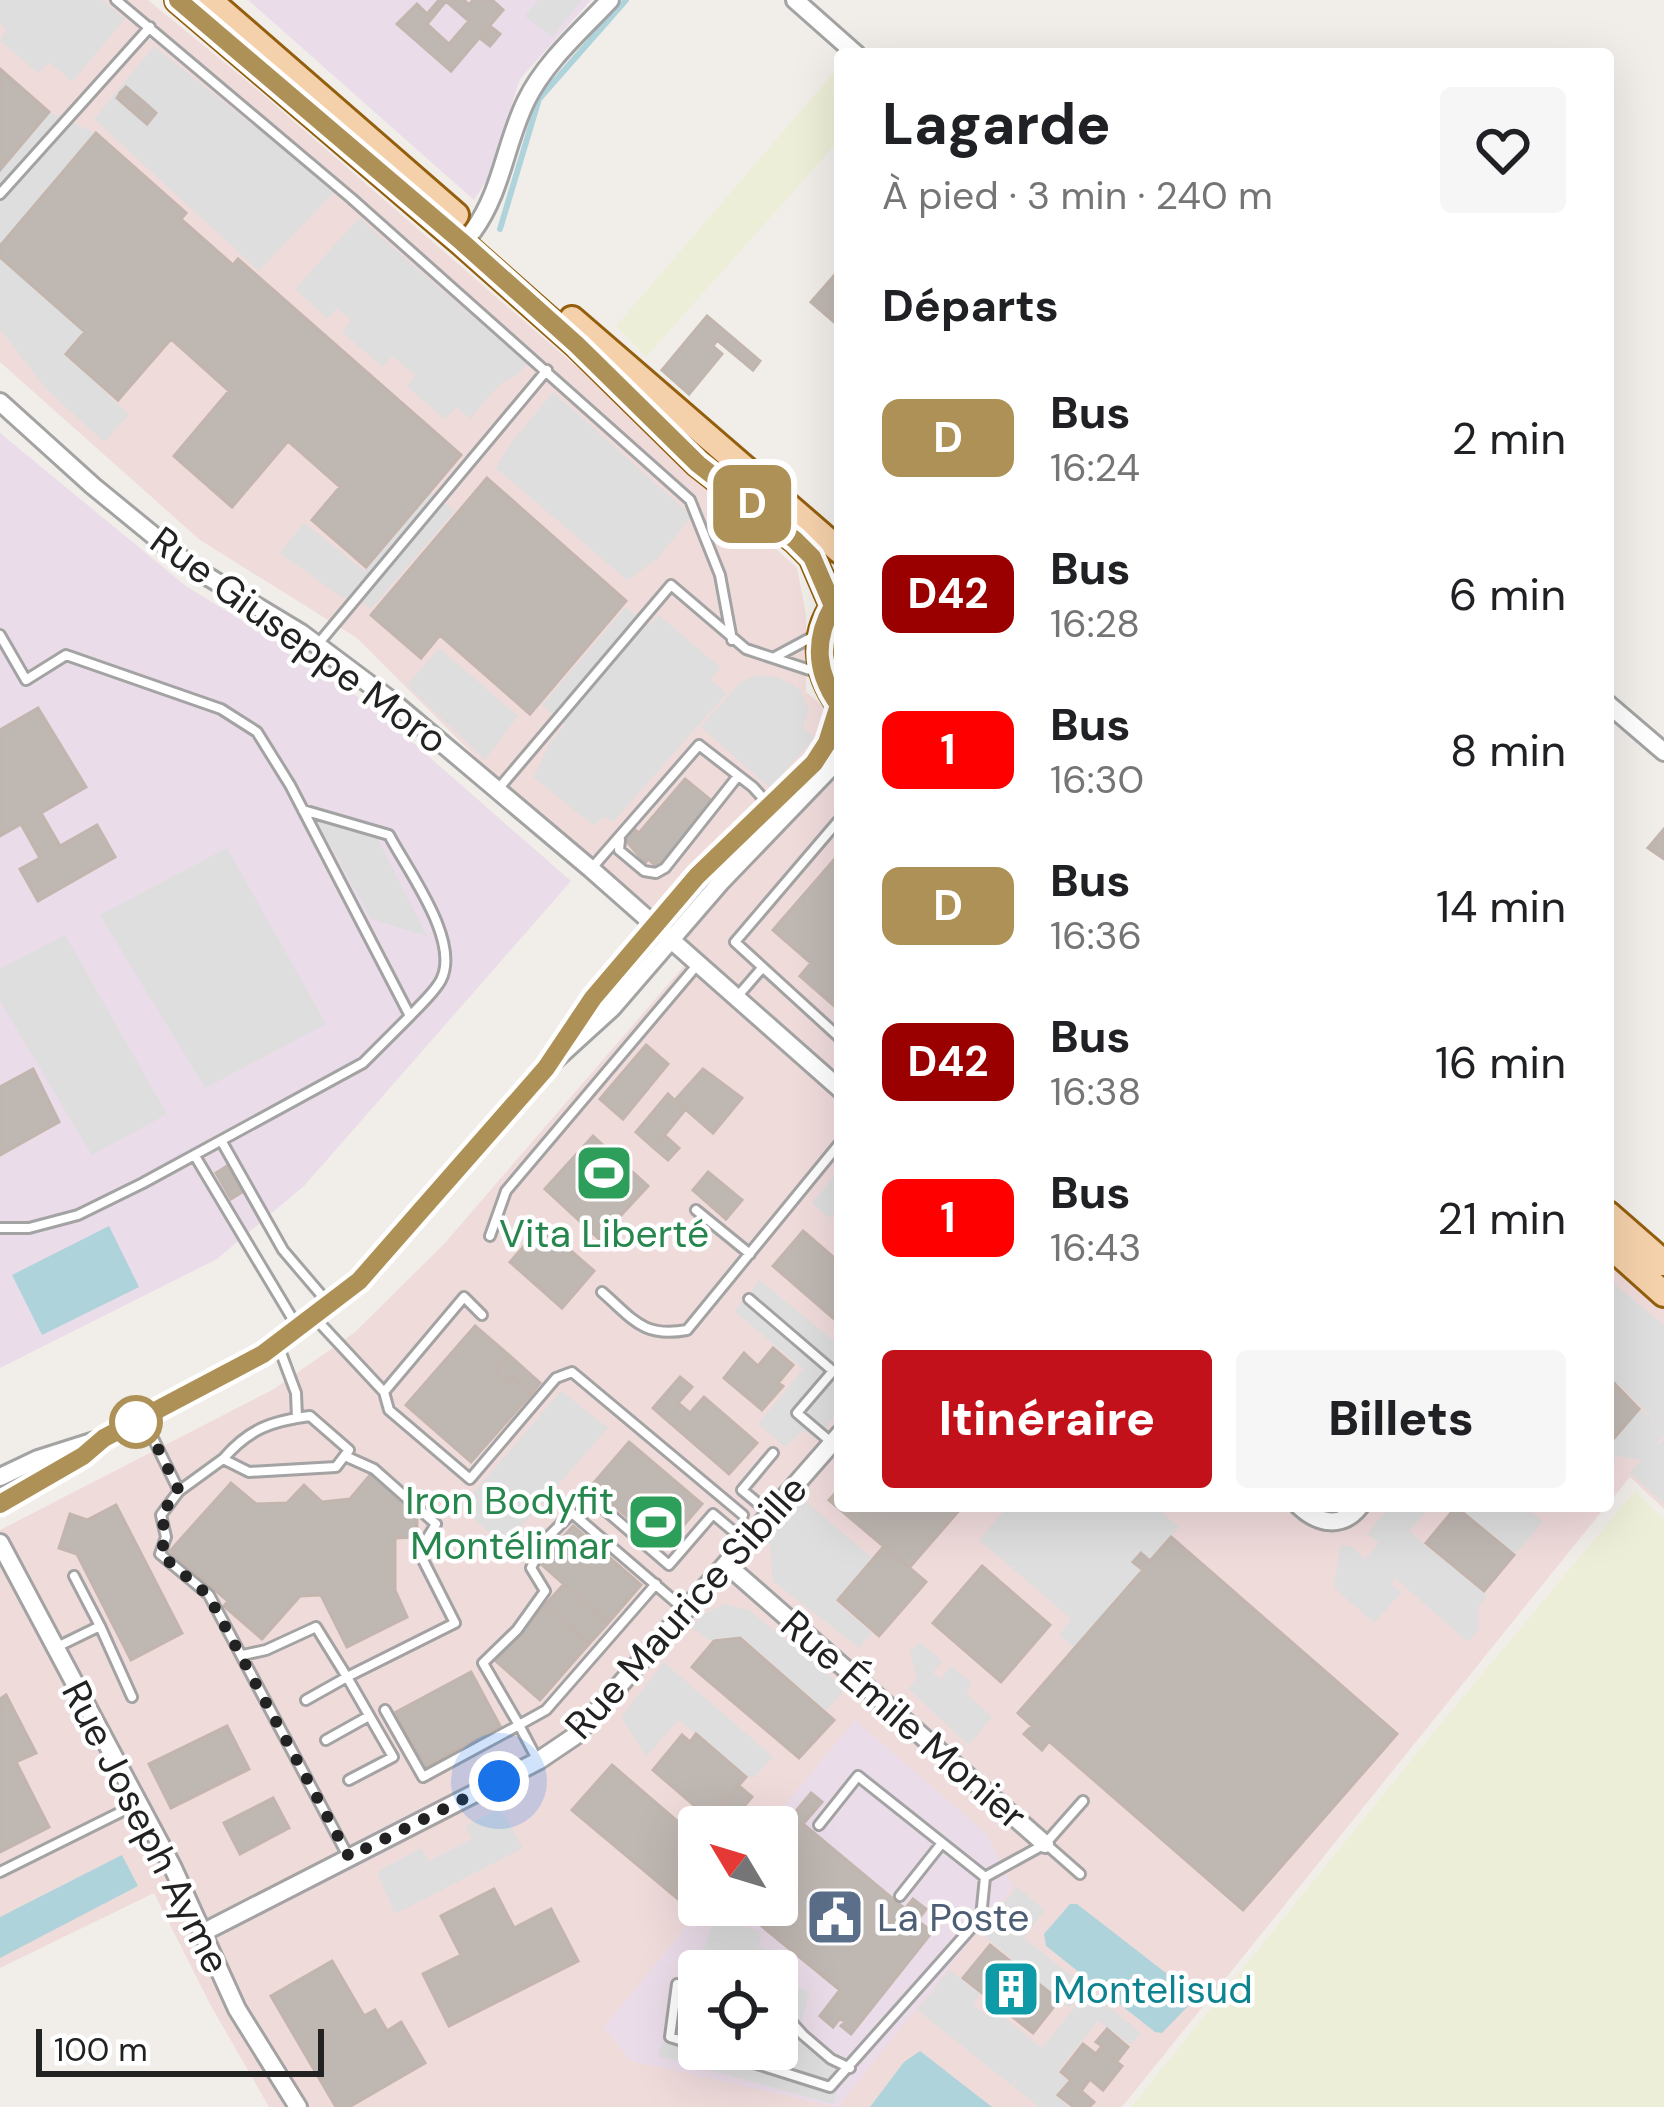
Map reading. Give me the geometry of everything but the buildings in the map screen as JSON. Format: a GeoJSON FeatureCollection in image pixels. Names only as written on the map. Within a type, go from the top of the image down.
{"type":"FeatureCollection","features":[{"type":"Feature","properties":{"kind":"main road"},"geometry":{"type":"LineString","coordinates":[[178,0],[462,242],[577,345],[698,464],[795,540],[812,557],[834,597]]}},
{"type":"Feature","properties":{"kind":"main road"},"geometry":{"type":"LineString","coordinates":[[209,0],[834,546]]}},
{"type":"Feature","properties":{"kind":"main road"},"geometry":{"type":"LineString","coordinates":[[834,608],[821,632],[822,674],[834,695]]}},
{"type":"Feature","properties":{"kind":"main road"},"geometry":{"type":"LineString","coordinates":[[1614,1219],[1664,1263]]}},
{"type":"Feature","properties":{"kind":"main road"},"geometry":{"type":"LineString","coordinates":[[1614,1253],[1664,1294]]}},
{"type":"Feature","properties":{"kind":"street"},"geometry":{"type":"LineString","coordinates":[[473,230],[499,184],[523,107],[537,80],[610,0]]}},
{"type":"Feature","properties":{"kind":"street"},"geometry":{"type":"LineString","coordinates":[[795,0],[849,48]]}},
{"type":"Feature","properties":{"kind":"street","name":"Rue Giuseppe Moro"},"geometry":{"type":"LineString","coordinates":[[0,402],[192,566],[317,645],[394,702],[834,1084]]}},
{"type":"Feature","properties":{"kind":"street"},"geometry":{"type":"LineString","coordinates":[[1614,709],[1664,752]]}},
{"type":"Feature","properties":{"kind":"street"},"geometry":{"type":"LineString","coordinates":[[0,1477],[104,1438],[143,1418],[278,1343],[359,1281],[546,1068],[612,1008],[697,876],[814,763],[834,723]]}},
{"type":"Feature","properties":{"kind":"street"},"geometry":{"type":"LineString","coordinates":[[546,1068],[593,998],[834,764]]}},
{"type":"Feature","properties":{"kind":"street"},"geometry":{"type":"LineString","coordinates":[[0,1504],[64,1468],[104,1438]]}},
{"type":"Feature","properties":{"kind":"street","name":"Rue Maurice Sibille"},"geometry":{"type":"LineString","coordinates":[[202,1934],[538,1761],[575,1736],[834,1440]]}},
{"type":"Feature","properties":{"kind":"street"},"geometry":{"type":"LineString","coordinates":[[0,1490],[30,1474],[38,1459]]}},
{"type":"Feature","properties":{"kind":"street"},"geometry":{"type":"LineString","coordinates":[[1306,1512],[1330,1523],[1351,1518],[1356,1512]]}},
{"type":"Feature","properties":{"kind":"street","name":"Rue Joseph Ayme"},"geometry":{"type":"LineString","coordinates":[[0,1543],[138,1803],[237,2009],[298,2107]]}},
{"type":"Feature","properties":{"kind":"street","name":"Rue Émile Monier"},"geometry":{"type":"LineString","coordinates":[[727,1565],[1046,1844]]}},
{"type":"Feature","properties":{"kind":"lane"},"geometry":{"type":"LineString","coordinates":[[116,0],[547,370],[690,500],[720,575],[732,640]]}},
{"type":"Feature","properties":{"kind":"lane"},"geometry":{"type":"LineString","coordinates":[[0,194],[150,26]]}},
{"type":"Feature","properties":{"kind":"lane"},"geometry":{"type":"LineString","coordinates":[[317,645],[547,370]]}},
{"type":"Feature","properties":{"kind":"lane"},"geometry":{"type":"LineString","coordinates":[[498,789],[671,586],[732,640],[822,674]]}},
{"type":"Feature","properties":{"kind":"lane"},"geometry":{"type":"LineString","coordinates":[[773,658],[821,632]]}},
{"type":"Feature","properties":{"kind":"lane"},"geometry":{"type":"LineString","coordinates":[[0,634],[26,680],[66,655],[221,710],[257,732],[410,1016]]}},
{"type":"Feature","properties":{"kind":"lane"},"geometry":{"type":"LineString","coordinates":[[591,869],[699,745],[771,807]]}},
{"type":"Feature","properties":{"kind":"lane"},"geometry":{"type":"LineString","coordinates":[[620,840],[620,850],[644,871],[656,873],[665,868],[738,776]]}},
{"type":"Feature","properties":{"kind":"lane"},"geometry":{"type":"LineString","coordinates":[[0,1228],[28,1228],[78,1215],[363,1063],[440,981],[448,957],[442,935],[389,835],[303,810]]}},
{"type":"Feature","properties":{"kind":"lane"},"geometry":{"type":"LineString","coordinates":[[834,826],[735,942],[834,1033]]}},
{"type":"Feature","properties":{"kind":"lane"},"geometry":{"type":"LineString","coordinates":[[490,1236],[506,1191],[698,964]]}},
{"type":"Feature","properties":{"kind":"lane"},"geometry":{"type":"LineString","coordinates":[[737,998],[762,968]]}},
{"type":"Feature","properties":{"kind":"lane"},"geometry":{"type":"LineString","coordinates":[[222,1142],[283,1250],[330,1305]]}},
{"type":"Feature","properties":{"kind":"lane"},"geometry":{"type":"LineString","coordinates":[[602,1292],[645,1330],[661,1335],[687,1330],[834,1151]]}},
{"type":"Feature","properties":{"kind":"lane"},"geometry":{"type":"LineString","coordinates":[[195,1156],[220,1204],[306,1323],[384,1392],[389,1410],[470,1479],[556,1378],[572,1372],[743,1515]]}},
{"type":"Feature","properties":{"kind":"lane"},"geometry":{"type":"LineString","coordinates":[[696,1210],[750,1254]]}},
{"type":"Feature","properties":{"kind":"lane"},"geometry":{"type":"LineString","coordinates":[[384,1392],[464,1298],[482,1315]]}},
{"type":"Feature","properties":{"kind":"lane"},"geometry":{"type":"LineString","coordinates":[[749,1299],[833,1371],[797,1413],[834,1437]]}},
{"type":"Feature","properties":{"kind":"lane"},"geometry":{"type":"LineString","coordinates":[[278,1343],[296,1393],[297,1418]]}},
{"type":"Feature","properties":{"kind":"lane"},"geometry":{"type":"LineString","coordinates":[[223,1459],[249,1472],[336,1467],[350,1450],[310,1416],[275,1422],[242,1437],[223,1459],[179,1491],[161,1514],[166,1537],[160,1554],[208,1595],[349,1857]]}},
{"type":"Feature","properties":{"kind":"lane"},"geometry":{"type":"LineString","coordinates":[[143,1418],[179,1491]]}},
{"type":"Feature","properties":{"kind":"lane"},"geometry":{"type":"LineString","coordinates":[[771,1514],[742,1490],[773,1454]]}},
{"type":"Feature","properties":{"kind":"lane"},"geometry":{"type":"LineString","coordinates":[[306,1700],[455,1623],[419,1552],[436,1524],[374,1469],[345,1456]]}},
{"type":"Feature","properties":{"kind":"lane"},"geometry":{"type":"LineString","coordinates":[[589,1496],[669,1565],[712,1514],[747,1542]]}},
{"type":"Feature","properties":{"kind":"lane"},"geometry":{"type":"LineString","coordinates":[[538,1761],[483,1664],[517,1630],[545,1591],[531,1568],[545,1540],[572,1513],[687,1611]]}},
{"type":"Feature","properties":{"kind":"lane"},"geometry":{"type":"LineString","coordinates":[[74,1576],[133,1697]]}},
{"type":"Feature","properties":{"kind":"lane"},"geometry":{"type":"LineString","coordinates":[[385,1710],[423,1777],[546,1710],[656,1584]]}},
{"type":"Feature","properties":{"kind":"lane"},"geometry":{"type":"LineString","coordinates":[[56,1648],[100,1626]]}},
{"type":"Feature","properties":{"kind":"lane"},"geometry":{"type":"LineString","coordinates":[[243,1655],[266,1651],[316,1628],[393,1757],[349,1780]]}},
{"type":"Feature","properties":{"kind":"lane"},"geometry":{"type":"LineString","coordinates":[[326,1740],[369,1716]]}},
{"type":"Feature","properties":{"kind":"lane"},"geometry":{"type":"LineString","coordinates":[[819,1825],[858,1775],[985,1877]]}},
{"type":"Feature","properties":{"kind":"lane"},"geometry":{"type":"LineString","coordinates":[[985,1877],[1046,1844],[1083,1801]]}},
{"type":"Feature","properties":{"kind":"lane"},"geometry":{"type":"LineString","coordinates":[[0,1872],[138,1803]]}},
{"type":"Feature","properties":{"kind":"lane"},"geometry":{"type":"LineString","coordinates":[[900,1896],[942,1843]]}},
{"type":"Feature","properties":{"kind":"lane","name":"Rue Émile Monier"},"geometry":{"type":"LineString","coordinates":[[1046,1844],[1080,1874]]}},
{"type":"Feature","properties":{"kind":"lane"},"geometry":{"type":"LineString","coordinates":[[776,2070],[830,2087],[981,1916],[985,1877]]}},
{"type":"Feature","properties":{"kind":"lane"},"geometry":{"type":"LineString","coordinates":[[678,1984],[670,2037],[678,2039]]}},
{"type":"Feature","properties":{"kind":"lane"},"geometry":{"type":"LineString","coordinates":[[798,2027],[831,2059],[850,2068]]}},
{"type":"Feature","properties":{"kind":"shaded area"},"geometry":{"type":"Polygon","coordinates":[[[0,0],[148,0],[592,380],[797,568],[806,614],[806,692],[834,715],[834,1512],[1601,1512],[1122,2107],[269,2107],[154,1893],[0,1968],[0,1530],[274,1389],[354,1333],[444,1244],[684,966],[357,638],[200,540],[0,362],[0,0]]]}},
{"type":"Feature","properties":{"kind":"shaded area"},"geometry":{"type":"Polygon","coordinates":[[[0,0],[102,0],[125,19],[72,82],[50,62],[38,73],[0,41],[6,29],[0,23],[0,0]]]}},
{"type":"Feature","properties":{"kind":"shaded area"},"geometry":{"type":"Polygon","coordinates":[[[248,0],[591,0],[520,79],[488,178],[474,200],[248,0]]]}},
{"type":"Feature","properties":{"kind":"shaded area"},"geometry":{"type":"Polygon","coordinates":[[[538,0],[582,0],[552,37],[525,16],[538,0]]]}},
{"type":"Feature","properties":{"kind":"shaded area"},"geometry":{"type":"Polygon","coordinates":[[[154,46],[335,191],[259,271],[94,119],[154,46]]]}},
{"type":"Feature","properties":{"kind":"shaded area"},"geometry":{"type":"Polygon","coordinates":[[[49,112],[96,133],[0,246],[0,170],[49,112]]]}},
{"type":"Feature","properties":{"kind":"shaded area"},"geometry":{"type":"Polygon","coordinates":[[[359,218],[527,364],[500,384],[470,419],[456,407],[445,419],[407,387],[415,375],[392,356],[383,367],[342,332],[351,320],[337,308],[328,319],[295,289],[359,218]]]}},
{"type":"Feature","properties":{"kind":"shaded area"},"geometry":{"type":"Polygon","coordinates":[[[0,257],[85,332],[67,355],[129,415],[104,442],[46,389],[0,329],[0,257]]]}},
{"type":"Feature","properties":{"kind":"shaded area"},"geometry":{"type":"Polygon","coordinates":[[[553,392],[692,516],[657,559],[627,580],[496,468],[553,392]]]}},
{"type":"Feature","properties":{"kind":"shaded area"},"geometry":{"type":"Polygon","coordinates":[[[0,433],[186,586],[319,668],[379,713],[571,881],[304,1186],[217,1259],[0,1368],[0,433]]]}},
{"type":"Feature","properties":{"kind":"shaded area"},"geometry":{"type":"Polygon","coordinates":[[[431,493],[455,511],[371,609],[359,600],[342,597],[279,553],[304,523],[365,571],[431,493]]]}},
{"type":"Feature","properties":{"kind":"shaded area"},"geometry":{"type":"Polygon","coordinates":[[[626,607],[649,626],[659,615],[720,667],[711,680],[727,693],[613,822],[604,817],[594,826],[533,777],[565,725],[542,705],[626,607]]]}},
{"type":"Feature","properties":{"kind":"shaded area"},"geometry":{"type":"Polygon","coordinates":[[[439,648],[518,716],[485,760],[407,685],[439,648]]]}},
{"type":"Feature","properties":{"kind":"shaded area"},"geometry":{"type":"Polygon","coordinates":[[[758,675],[778,677],[800,689],[809,711],[803,727],[814,738],[770,788],[701,727],[740,682],[758,675]]]}},
{"type":"Feature","properties":{"kind":"shaded area"},"geometry":{"type":"Polygon","coordinates":[[[310,808],[371,826],[427,936],[371,919],[310,808]]]}},
{"type":"Feature","properties":{"kind":"shaded area"},"geometry":{"type":"Polygon","coordinates":[[[227,848],[326,1024],[205,1088],[100,915],[227,848]]]}},
{"type":"Feature","properties":{"kind":"shaded area"},"geometry":{"type":"Polygon","coordinates":[[[65,935],[167,1114],[92,1155],[0,1001],[0,969],[65,935]]]}},
{"type":"Feature","properties":{"kind":"shaded area"},"geometry":{"type":"Polygon","coordinates":[[[834,1176],[834,1212],[829,1218],[812,1203],[834,1176]]]}},
{"type":"Feature","properties":{"kind":"shaded area"},"geometry":{"type":"Polygon","coordinates":[[[1614,1266],[1664,1309],[1664,1509],[1630,1477],[1614,1497],[1614,1266]]]}},
{"type":"Feature","properties":{"kind":"shaded area"},"geometry":{"type":"Polygon","coordinates":[[[760,1280],[834,1341],[834,1417],[816,1439],[803,1430],[785,1447],[758,1424],[803,1369],[734,1311],[760,1280]]]}},
{"type":"Feature","properties":{"kind":"shaded area"},"geometry":{"type":"Polygon","coordinates":[[[1614,1284],[1664,1325],[1664,1436],[1654,1448],[1664,1440],[1664,1504],[1630,1472],[1642,1460],[1614,1458],[1614,1439],[1640,1409],[1659,1424],[1615,1381],[1614,1284]]]}},
{"type":"Feature","properties":{"kind":"shaded area"},"geometry":{"type":"Polygon","coordinates":[[[561,1391],[608,1428],[504,1546],[461,1507],[561,1391]]]}},
{"type":"Feature","properties":{"kind":"shaded area"},"geometry":{"type":"Polygon","coordinates":[[[803,1499],[872,1558],[835,1601],[872,1633],[859,1648],[773,1581],[769,1537],[803,1499]]]}},
{"type":"Feature","properties":{"kind":"shaded area"},"geometry":{"type":"Polygon","coordinates":[[[1003,1512],[1161,1512],[1179,1527],[1076,1649],[1059,1635],[1071,1619],[979,1540],[1003,1512]]]}},
{"type":"Feature","properties":{"kind":"shaded area"},"geometry":{"type":"Polygon","coordinates":[[[1385,1512],[1426,1512],[1409,1531],[1487,1596],[1478,1608],[1479,1629],[1468,1642],[1396,1579],[1392,1584],[1402,1592],[1374,1623],[1334,1588],[1340,1545],[1352,1547],[1365,1559],[1379,1543],[1367,1534],[1385,1512]]]}},
{"type":"Feature","properties":{"kind":"shaded area"},"geometry":{"type":"Polygon","coordinates":[[[1464,1512],[1532,1512],[1543,1522],[1515,1554],[1464,1512]]]}},
{"type":"Feature","properties":{"kind":"shaded area"},"geometry":{"type":"Polygon","coordinates":[[[725,1604],[749,1610],[846,1689],[826,1711],[742,1637],[709,1640],[690,1627],[703,1614],[725,1604]]]}},
{"type":"Feature","properties":{"kind":"shaded area"},"geometry":{"type":"Polygon","coordinates":[[[920,1642],[942,1661],[933,1673],[941,1679],[951,1666],[972,1683],[966,1693],[992,1717],[969,1745],[908,1689],[917,1678],[910,1653],[920,1642]]]}},
{"type":"Feature","properties":{"kind":"shaded area"},"geometry":{"type":"Polygon","coordinates":[[[664,1662],[773,1757],[752,1779],[678,1720],[646,1757],[621,1717],[664,1662]]]}},
{"type":"Feature","properties":{"kind":"shaded area"},"geometry":{"type":"Polygon","coordinates":[[[855,1720],[986,1833],[1013,1887],[838,2107],[631,2061],[604,2027],[687,1926],[798,1926],[798,1806],[784,1806],[855,1720]]]}},
{"type":"Feature","properties":{"kind":"shaded area"},"geometry":{"type":"Polygon","coordinates":[[[500,1808],[523,1848],[395,1914],[377,1872],[421,1848],[429,1861],[472,1839],[465,1826],[500,1808]]]}},
{"type":"Feature","properties":{"kind":"shaded area"},"geometry":{"type":"Polygon","coordinates":[[[1017,1887],[1045,1910],[1024,1938],[1087,1988],[1070,2008],[980,1932],[1017,1887]]]}},
{"type":"Feature","properties":{"kind":"shaded area"},"geometry":{"type":"Polygon","coordinates":[[[711,1926],[762,1932],[759,1947],[771,1950],[704,1950],[711,1926]]]}},
{"type":"Feature","properties":{"kind":"shaded area"},"geometry":{"type":"Polygon","coordinates":[[[949,1970],[980,1994],[973,2005],[988,2017],[995,2010],[1042,2048],[1088,1990],[1141,2033],[1131,2045],[1098,2021],[1057,2072],[1068,2080],[1056,2095],[1071,2107],[1039,2107],[1013,2086],[1018,2078],[1011,2085],[917,2010],[949,1970]]]}},
{"type":"Feature","properties":{"kind":"shaded area"},"geometry":{"type":"Polygon","coordinates":[[[798,1989],[810,1992],[798,2033],[798,1989]]]}},
{"type":"Feature","properties":{"kind":"shaded area"},"geometry":{"type":"Polygon","coordinates":[[[678,2032],[678,2061],[658,2056],[662,2044],[678,2032]]]}},
{"type":"Feature","properties":{"kind":"shaded area"},"geometry":{"type":"Polygon","coordinates":[[[798,2033],[832,2064],[837,2093],[833,2104],[709,2070],[798,2070],[798,2033]]]}},
{"type":"Feature","properties":{"kind":"green space"},"geometry":{"type":"Polygon","coordinates":[[[834,72],[834,146],[646,357],[616,326],[834,72]]]}},
{"type":"Feature","properties":{"kind":"green space"},"geometry":{"type":"Polygon","coordinates":[[[1635,1491],[1664,1519],[1664,2107],[1131,2107],[1438,1727],[1635,1491]]]}},
{"type":"Feature","properties":{"kind":"water"},"geometry":{"type":"Polygon","coordinates":[[[109,1226],[139,1287],[42,1335],[12,1275],[109,1226]]]}},
{"type":"Feature","properties":{"kind":"water"},"geometry":{"type":"Polygon","coordinates":[[[122,1855],[138,1886],[0,1958],[0,1917],[122,1855]]]}},
{"type":"Feature","properties":{"kind":"water"},"geometry":{"type":"Polygon","coordinates":[[[1070,1904],[1077,1904],[1193,1994],[1194,2000],[1162,2033],[1046,1946],[1044,1934],[1070,1904]]]}},
{"type":"Feature","properties":{"kind":"water"},"geometry":{"type":"Polygon","coordinates":[[[920,2051],[992,2107],[870,2107],[904,2062],[920,2051]]]}},
{"type":"Feature","properties":{"kind":"waterway"},"geometry":{"type":"LineString","coordinates":[[500,229],[539,99],[626,0]]}},
{"type":"Feature","properties":{"kind":"bus line","name":"D"},"geometry":{"type":"LineString","coordinates":[[178,0],[462,242],[577,345],[698,464],[812,557],[833,606],[821,632],[819,660],[834,698]]}},
{"type":"Feature","properties":{"kind":"bus line","name":"D"},"geometry":{"type":"LineString","coordinates":[[0,1504],[83,1456],[104,1438],[263,1354],[359,1281],[546,1068],[593,998],[697,876],[814,763],[834,721]]}},
{"type":"Feature","properties":{"kind":"place","name":"Vita Liberté"},"geometry":{"type":"Point","coordinates":[604,1173]}},
{"type":"Feature","properties":{"kind":"place","name":"Iron Bodyfit Montélimar"},"geometry":{"type":"Point","coordinates":[656,1522]}},
{"type":"Feature","properties":{"kind":"place","name":"La Poste"},"geometry":{"type":"Point","coordinates":[835,1917]}},
{"type":"Feature","properties":{"kind":"place","name":"Montelisud"},"geometry":{"type":"Point","coordinates":[1011,1989]}},
{"type":"Feature","properties":{"kind":"route"},"geometry":{"type":"LineString","coordinates":[[136,1422],[143,1418],[179,1491],[161,1514],[166,1537],[160,1554],[208,1595],[349,1857],[499,1781]]}}]}
